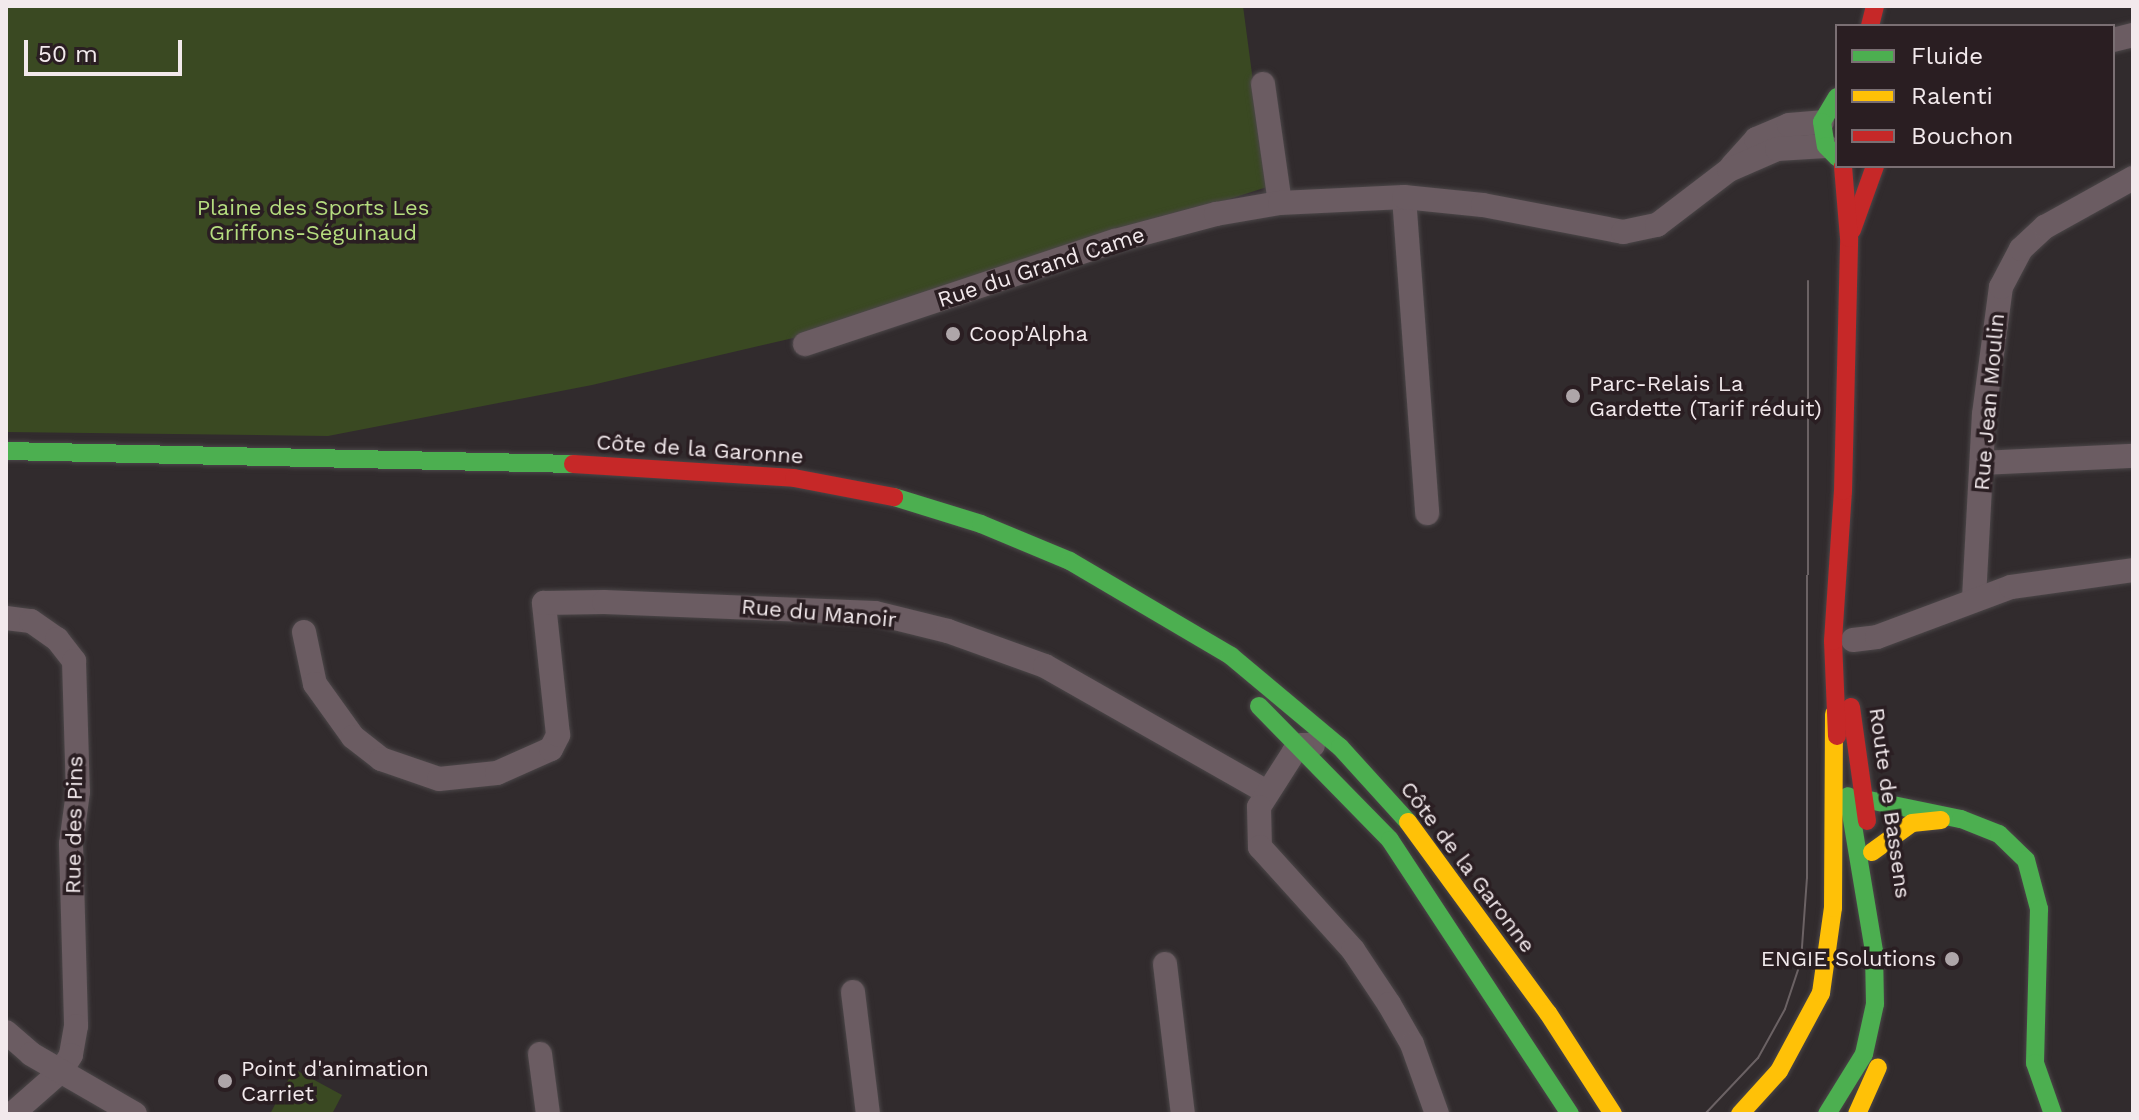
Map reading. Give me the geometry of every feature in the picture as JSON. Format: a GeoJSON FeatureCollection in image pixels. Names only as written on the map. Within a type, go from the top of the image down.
{"type":"FeatureCollection","features":[{"type":"Feature","properties":{"kind":"main road"},"geometry":{"type":"LineString","coordinates":[[1828,142],[1835,107]]}},
{"type":"Feature","properties":{"kind":"main road"},"geometry":{"type":"LineString","coordinates":[[1740,1114],[1779,1071],[1821,993],[1833,908],[1834,714],[1843,491],[1844,282],[1849,238],[1843,168]]}},
{"type":"Feature","properties":{"kind":"main road"},"geometry":{"type":"LineString","coordinates":[[1849,238],[1874,168]]}},
{"type":"Feature","properties":{"kind":"main road","name":"Côte de la Garonne"},"geometry":{"type":"LineString","coordinates":[[6,451],[698,468],[794,478],[888,495],[981,524],[1070,561],[1156,608],[1231,656],[1340,747],[1410,824],[1548,1013],[1613,1114]]}},
{"type":"Feature","properties":{"kind":"main road"},"geometry":{"type":"LineString","coordinates":[[6,471],[511,483]]}},
{"type":"Feature","properties":{"kind":"main road","name":"Côte de la Garonne"},"geometry":{"type":"LineString","coordinates":[[558,484],[745,493],[893,518],[1019,562]]}},
{"type":"Feature","properties":{"kind":"main road","name":"Route de Bassens"},"geometry":{"type":"LineString","coordinates":[[1843,491],[1853,640],[1851,714],[1891,1004],[1882,1055],[1857,1114]]}},
{"type":"Feature","properties":{"kind":"main road"},"geometry":{"type":"LineString","coordinates":[[1074,587],[1194,658]]}},
{"type":"Feature","properties":{"kind":"main road"},"geometry":{"type":"LineString","coordinates":[[1241,691],[1302,745],[1390,840],[1570,1114]]}},
{"type":"Feature","properties":{"kind":"main road"},"geometry":{"type":"LineString","coordinates":[[1827,1114],[1864,1054],[1875,1004],[1874,951],[1834,714]]}},
{"type":"Feature","properties":{"kind":"main road"},"geometry":{"type":"LineString","coordinates":[[1864,799],[1961,819],[1999,834],[2026,860],[2035,885],[2035,1063],[2053,1114]]}},
{"type":"Feature","properties":{"kind":"main road"},"geometry":{"type":"LineString","coordinates":[[1872,852],[1912,823],[1961,819]]}},
{"type":"Feature","properties":{"kind":"street"},"geometry":{"type":"LineString","coordinates":[[1263,84],[1280,203]]}},
{"type":"Feature","properties":{"kind":"street","name":"Rue du Grand Came"},"geometry":{"type":"LineString","coordinates":[[805,344],[1115,241],[1280,203],[1404,197],[1483,205],[1623,232],[1657,225],[1729,170],[1756,139],[1789,125],[1828,142]]}},
{"type":"Feature","properties":{"kind":"street","name":"Rue Jean Moulin"},"geometry":{"type":"LineString","coordinates":[[1974,598],[1993,321],[2001,287],[2021,249],[2045,227],[2133,178]]}},
{"type":"Feature","properties":{"kind":"street"},"geometry":{"type":"LineString","coordinates":[[1404,197],[1427,513]]}},
{"type":"Feature","properties":{"kind":"street"},"geometry":{"type":"LineString","coordinates":[[1982,463],[2133,456]]}},
{"type":"Feature","properties":{"kind":"street"},"geometry":{"type":"LineString","coordinates":[[1853,640],[1877,637],[1974,598],[2011,587],[2133,570]]}},
{"type":"Feature","properties":{"kind":"street","name":"Rue du Manoir"},"geometry":{"type":"LineString","coordinates":[[304,632],[315,684],[353,737],[381,759],[439,779],[497,773],[551,749],[558,735],[544,603],[760,605],[875,613],[948,631],[1045,666],[1274,786]]}},
{"type":"Feature","properties":{"kind":"street","name":"Rue des Pins"},"geometry":{"type":"LineString","coordinates":[[6,618],[31,621],[57,639],[74,661],[76,1026],[71,1055],[61,1071]]}},
{"type":"Feature","properties":{"kind":"street"},"geometry":{"type":"LineString","coordinates":[[1340,747],[1302,745],[1274,786],[1256,823],[1260,847],[1353,950],[1389,1004],[1412,1044],[1437,1114]]}},
{"type":"Feature","properties":{"kind":"street"},"geometry":{"type":"LineString","coordinates":[[1274,786],[1331,776]]}},
{"type":"Feature","properties":{"kind":"street"},"geometry":{"type":"LineString","coordinates":[[1165,964],[1183,1114]]}},
{"type":"Feature","properties":{"kind":"street"},"geometry":{"type":"LineString","coordinates":[[853,992],[868,1114]]}},
{"type":"Feature","properties":{"kind":"street"},"geometry":{"type":"LineString","coordinates":[[6,1032],[61,1071],[135,1114]]}},
{"type":"Feature","properties":{"kind":"street"},"geometry":{"type":"LineString","coordinates":[[540,1054],[548,1114]]}},
{"type":"Feature","properties":{"kind":"street"},"geometry":{"type":"LineString","coordinates":[[12,1114],[61,1071]]}},
{"type":"Feature","properties":{"kind":"green space","name":"Plaine des Sports Les Griffons-Séguinaud"},"geometry":{"type":"Polygon","coordinates":[[[6,6],[1243,6],[1267,187],[802,336],[592,385],[328,436],[6,432],[6,6]]]}},
{"type":"Feature","properties":{"kind":"green space"},"geometry":{"type":"Polygon","coordinates":[[[294,1069],[342,1095],[332,1114],[270,1114],[294,1069]]]}},
{"type":"Feature","properties":{"kind":"tram line"},"geometry":{"type":"LineString","coordinates":[[1705,1114],[1758,1058],[1785,1009],[1801,961],[1807,878],[1808,281]]}},
{"type":"Feature","properties":{"kind":"traffic: fast"},"geometry":{"type":"LineString","coordinates":[[1835,100],[1822,122],[1826,146],[1835,155]]}},
{"type":"Feature","properties":{"kind":"traffic: fast"},"geometry":{"type":"LineString","coordinates":[[6,451],[573,464]]}},
{"type":"Feature","properties":{"kind":"traffic: fast"},"geometry":{"type":"LineString","coordinates":[[894,497],[981,524],[1070,561],[1231,656],[1340,747],[1408,822]]}},
{"type":"Feature","properties":{"kind":"traffic: fast"},"geometry":{"type":"LineString","coordinates":[[1259,706],[1390,840],[1570,1114]]}},
{"type":"Feature","properties":{"kind":"traffic: fast"},"geometry":{"type":"LineString","coordinates":[[1827,1114],[1864,1054],[1875,1004],[1874,951],[1848,796]]}},
{"type":"Feature","properties":{"kind":"traffic: fast"},"geometry":{"type":"LineString","coordinates":[[1864,799],[1961,819],[1999,834],[2026,860],[2039,909],[2035,1063],[2053,1114]]}},
{"type":"Feature","properties":{"kind":"traffic: slow"},"geometry":{"type":"LineString","coordinates":[[1740,1114],[1779,1071],[1821,993],[1833,908],[1834,714]]}},
{"type":"Feature","properties":{"kind":"traffic: slow"},"geometry":{"type":"LineString","coordinates":[[1872,852],[1912,823],[1941,820]]}},
{"type":"Feature","properties":{"kind":"traffic: slow"},"geometry":{"type":"LineString","coordinates":[[1408,822],[1548,1013],[1613,1114]]}},
{"type":"Feature","properties":{"kind":"traffic: slow"},"geometry":{"type":"LineString","coordinates":[[1857,1114],[1878,1067]]}},
{"type":"Feature","properties":{"kind":"traffic: jam"},"geometry":{"type":"LineString","coordinates":[[1870,24],[1875,6]]}},
{"type":"Feature","properties":{"kind":"traffic: jam"},"geometry":{"type":"LineString","coordinates":[[1837,736],[1833,641],[1843,491],[1849,238],[1843,168]]}},
{"type":"Feature","properties":{"kind":"traffic: jam"},"geometry":{"type":"LineString","coordinates":[[1852,230],[1874,168]]}},
{"type":"Feature","properties":{"kind":"traffic: jam"},"geometry":{"type":"LineString","coordinates":[[573,464],[794,478],[894,497]]}},
{"type":"Feature","properties":{"kind":"traffic: jam"},"geometry":{"type":"LineString","coordinates":[[1851,707],[1867,821]]}},
{"type":"Feature","properties":{"kind":"place","name":"Coop'Alpha"},"geometry":{"type":"Point","coordinates":[953,334]}},
{"type":"Feature","properties":{"kind":"place","name":"Parc-Relais La Gardette (Tarif réduit)"},"geometry":{"type":"Point","coordinates":[1573,396]}},
{"type":"Feature","properties":{"kind":"place","name":"ENGIE Solutions"},"geometry":{"type":"Point","coordinates":[1952,959]}},
{"type":"Feature","properties":{"kind":"place","name":"Point d'animation Carriet"},"geometry":{"type":"Point","coordinates":[225,1081]}}]}
